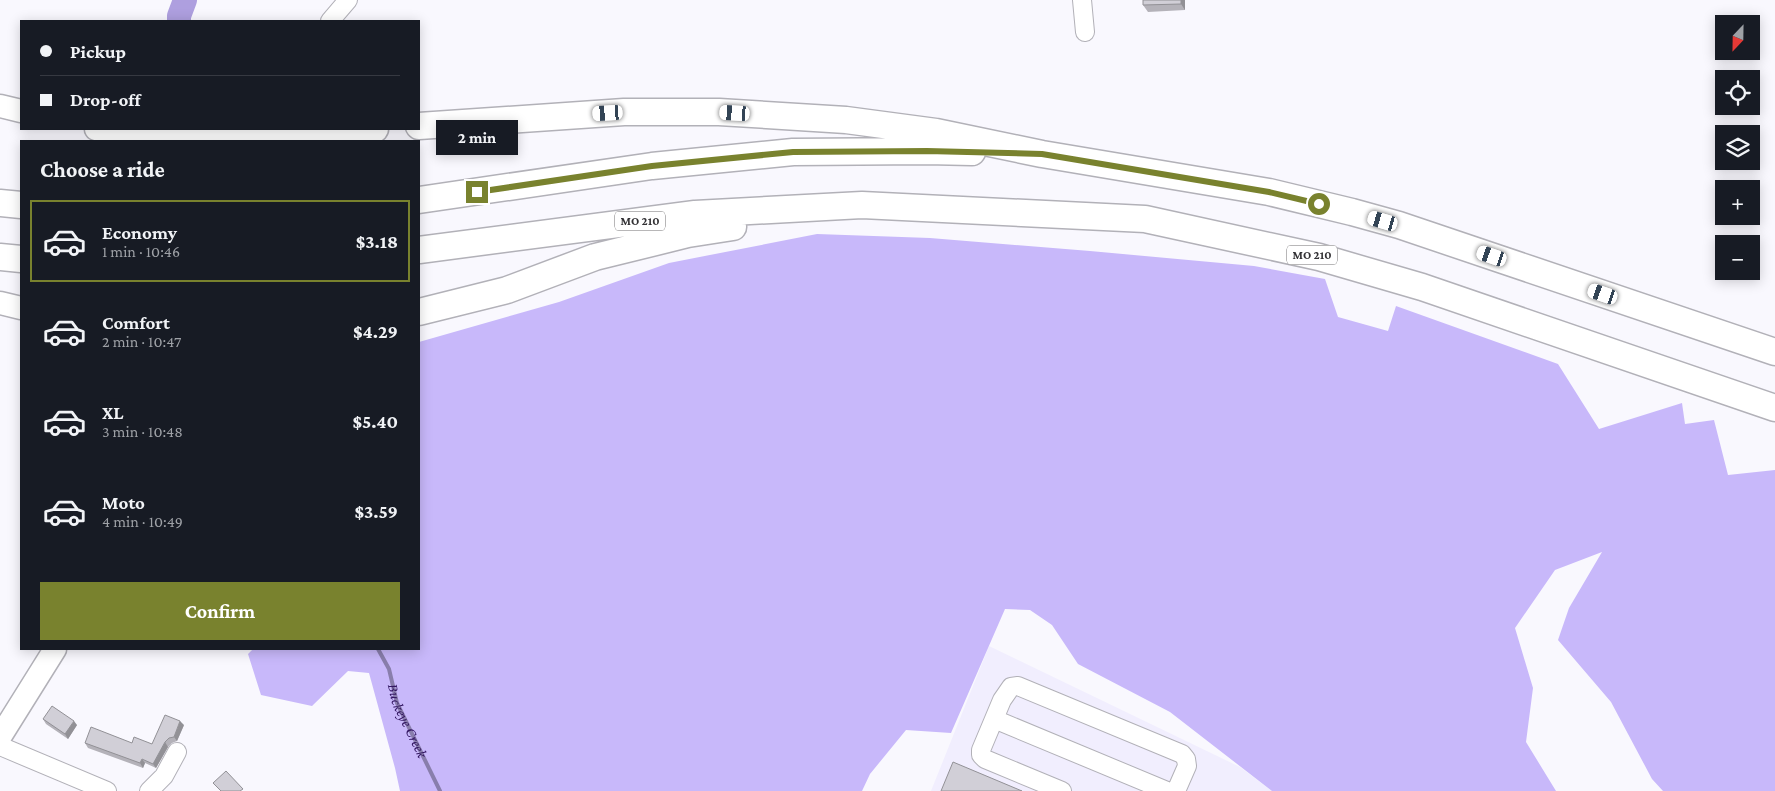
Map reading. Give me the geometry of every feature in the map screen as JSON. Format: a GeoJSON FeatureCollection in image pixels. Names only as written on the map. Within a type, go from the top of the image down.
{"type":"FeatureCollection","features":[{"type":"Feature","properties":{"kind":"highway"},"geometry":{"type":"LineString","coordinates":[[420,126],[624,112],[720,112],[855,122],[936,132],[1042,154],[1269,192],[1352,212],[1399,225],[1775,352]]}},
{"type":"Feature","properties":{"kind":"highway"},"geometry":{"type":"LineString","coordinates":[[138,136],[180,140],[360,130]]}},
{"type":"Feature","properties":{"kind":"highway"},"geometry":{"type":"LineString","coordinates":[[420,200],[652,166],[793,152],[927,151],[1042,154]]}},
{"type":"Feature","properties":{"kind":"highway"},"geometry":{"type":"LineString","coordinates":[[0,203],[20,205]]}},
{"type":"Feature","properties":{"kind":"highway"},"geometry":{"type":"LineString","coordinates":[[420,312],[507,290],[594,257],[688,234],[862,205]]}},
{"type":"Feature","properties":{"kind":"highway","name":"MO 210"},"geometry":{"type":"LineString","coordinates":[[420,250],[696,214],[862,205],[1145,219],[1319,257],[1422,287],[1775,408]]}},
{"type":"Feature","properties":{"kind":"highway"},"geometry":{"type":"LineString","coordinates":[[0,257],[20,259]]}},
{"type":"Feature","properties":{"kind":"main road"},"geometry":{"type":"LineString","coordinates":[[0,106],[20,111]]}},
{"type":"Feature","properties":{"kind":"main road"},"geometry":{"type":"LineString","coordinates":[[102,130],[138,136]]}},
{"type":"Feature","properties":{"kind":"main road"},"geometry":{"type":"LineString","coordinates":[[0,303],[20,308]]}},
{"type":"Feature","properties":{"kind":"main road"},"geometry":{"type":"LineString","coordinates":[[0,736],[54,650]]}},
{"type":"Feature","properties":{"kind":"street"},"geometry":{"type":"LineString","coordinates":[[331,20],[348,0]]}},
{"type":"Feature","properties":{"kind":"street"},"geometry":{"type":"LineString","coordinates":[[1082,0],[1085,32]]}},
{"type":"Feature","properties":{"kind":"street"},"geometry":{"type":"LineString","coordinates":[[1062,791],[985,759],[981,755],[981,750],[1002,700],[1011,687],[1018,686],[1182,754],[1186,759],[1187,766],[1176,791]]}},
{"type":"Feature","properties":{"kind":"street"},"geometry":{"type":"LineString","coordinates":[[994,719],[1167,791]]}},
{"type":"Feature","properties":{"kind":"street"},"geometry":{"type":"LineString","coordinates":[[0,746],[107,791]]}},
{"type":"Feature","properties":{"kind":"street"},"geometry":{"type":"LineString","coordinates":[[149,791],[164,776],[177,752]]}},
{"type":"Feature","properties":{"kind":"shaded area"},"geometry":{"type":"Polygon","coordinates":[[[817,234],[930,238],[1254,266],[1325,279],[1338,317],[1388,331],[1396,306],[1558,364],[1599,429],[1682,403],[1685,424],[1714,420],[1728,475],[1775,470],[1775,791],[1663,791],[1652,779],[1611,702],[1558,640],[1569,608],[1602,552],[1555,570],[1515,628],[1533,688],[1526,742],[1556,791],[1272,791],[1170,712],[1078,664],[1052,625],[1030,610],[1005,609],[951,733],[906,730],[870,774],[862,791],[400,791],[369,673],[348,671],[312,706],[261,695],[248,654],[252,650],[420,650],[420,342],[559,302],[669,263],[817,234]]]}},
{"type":"Feature","properties":{"kind":"shaded area"},"geometry":{"type":"Polygon","coordinates":[[[989,646],[1240,767],[1272,791],[931,791],[989,646]]]}},
{"type":"Feature","properties":{"kind":"building"},"geometry":{"type":"Polygon","coordinates":[[[1143,0],[1181,0],[1181,4],[1143,5],[1143,0]]]}},
{"type":"Feature","properties":{"kind":"building"},"geometry":{"type":"Polygon","coordinates":[[[52,706],[74,721],[65,734],[43,719],[52,706]]]}},
{"type":"Feature","properties":{"kind":"building"},"geometry":{"type":"Polygon","coordinates":[[[165,715],[180,721],[174,737],[169,738],[165,742],[153,764],[142,759],[140,763],[85,743],[91,727],[132,743],[134,737],[152,744],[165,715]]]}},
{"type":"Feature","properties":{"kind":"building"},"geometry":{"type":"Polygon","coordinates":[[[953,762],[1022,791],[941,791],[953,762]]]}},
{"type":"Feature","properties":{"kind":"building"},"geometry":{"type":"Polygon","coordinates":[[[226,771],[243,789],[240,791],[221,791],[213,783],[226,771]]]}},
{"type":"Feature","properties":{"kind":"waterway","name":"Buckeye Creek"},"geometry":{"type":"LineString","coordinates":[[179,20],[185,0]]}},
{"type":"Feature","properties":{"kind":"waterway","name":"Buckeye Creek"},"geometry":{"type":"LineString","coordinates":[[379,650],[389,669],[397,703],[440,791]]}},
{"type":"Feature","properties":{"kind":"route"},"geometry":{"type":"LineString","coordinates":[[477,192],[652,166],[793,152],[927,151],[1042,154],[1269,192],[1319,204]]}}]}
